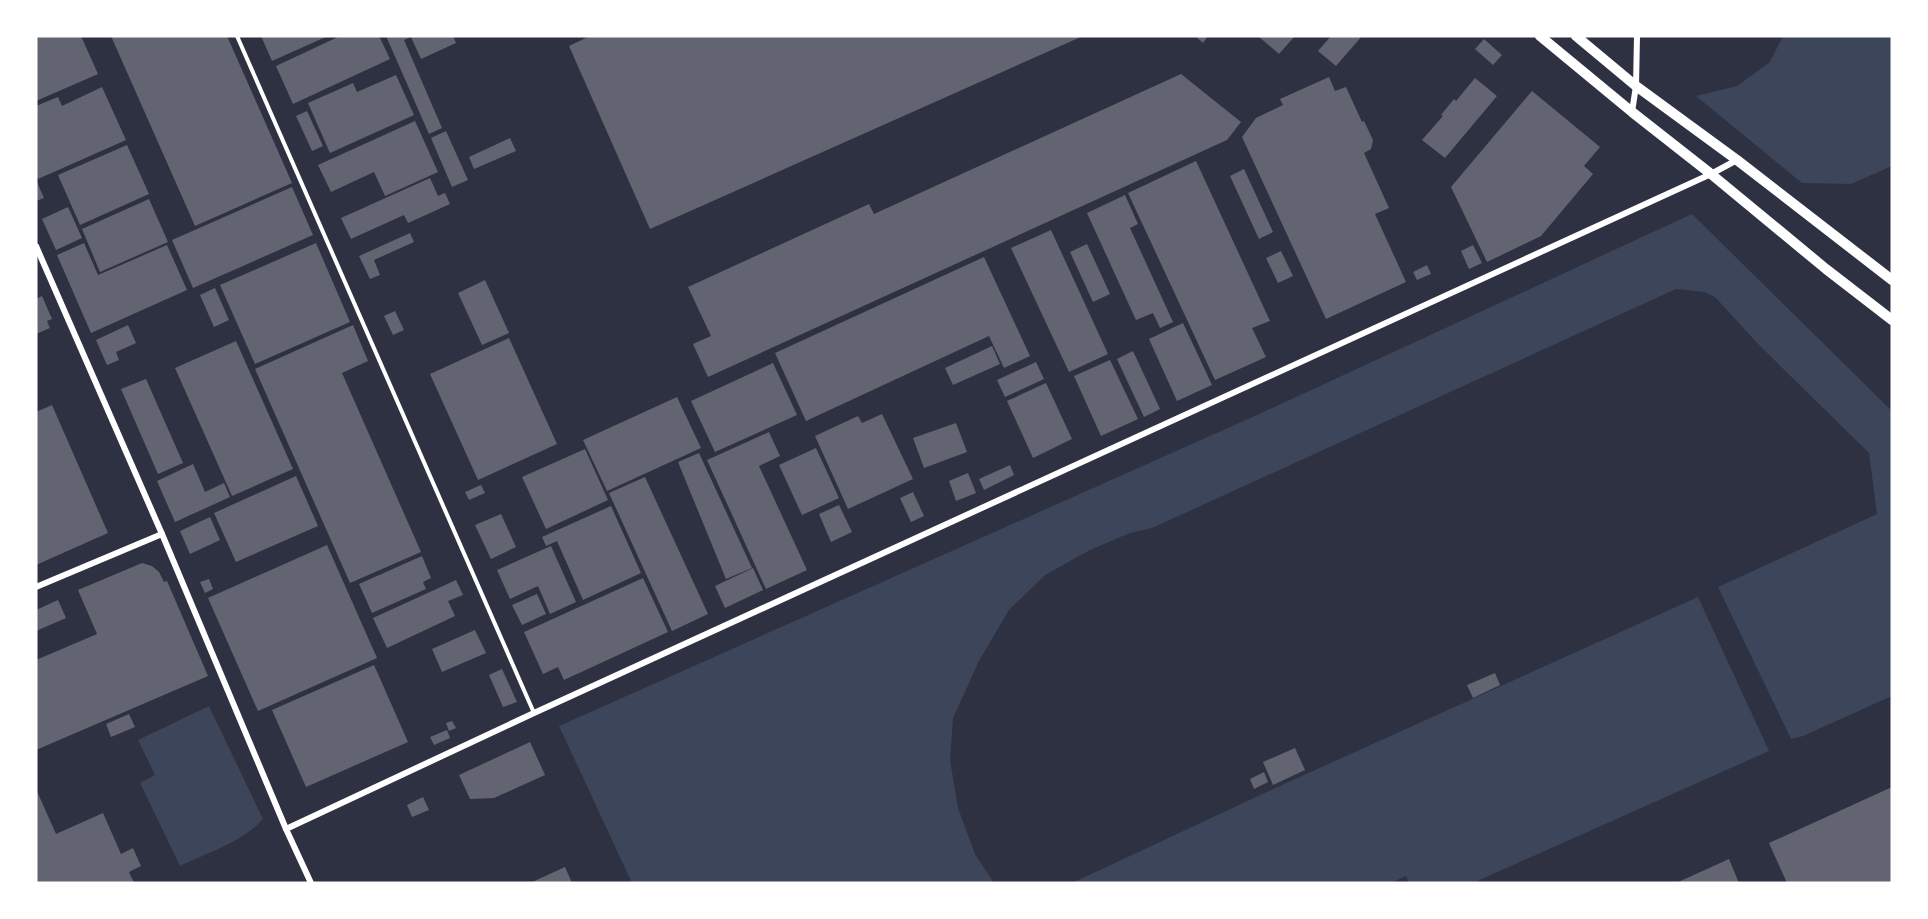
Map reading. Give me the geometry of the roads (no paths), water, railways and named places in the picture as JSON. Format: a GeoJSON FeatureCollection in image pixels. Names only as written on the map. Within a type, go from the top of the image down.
{"type":"FeatureCollection","features":[{"type":"Feature","properties":{"kind":"main road"},"geometry":{"type":"LineString","coordinates":[[1540,36],[1892,320]]}},
{"type":"Feature","properties":{"kind":"main road"},"geometry":{"type":"LineString","coordinates":[[1576,36],[1636,86],[1737,160],[1892,280]]}},
{"type":"Feature","properties":{"kind":"street"},"geometry":{"type":"LineString","coordinates":[[1632,112],[1636,86],[1637,36]]}},
{"type":"Feature","properties":{"kind":"street"},"geometry":{"type":"LineString","coordinates":[[286,829],[534,713],[1711,174],[1737,160]]}},
{"type":"Feature","properties":{"kind":"street"},"geometry":{"type":"LineString","coordinates":[[36,246],[311,883]]}},
{"type":"Feature","properties":{"kind":"street"},"geometry":{"type":"LineString","coordinates":[[36,587],[162,534]]}},
{"type":"Feature","properties":{"kind":"lane"},"geometry":{"type":"LineString","coordinates":[[237,36],[534,713]]}}]}
